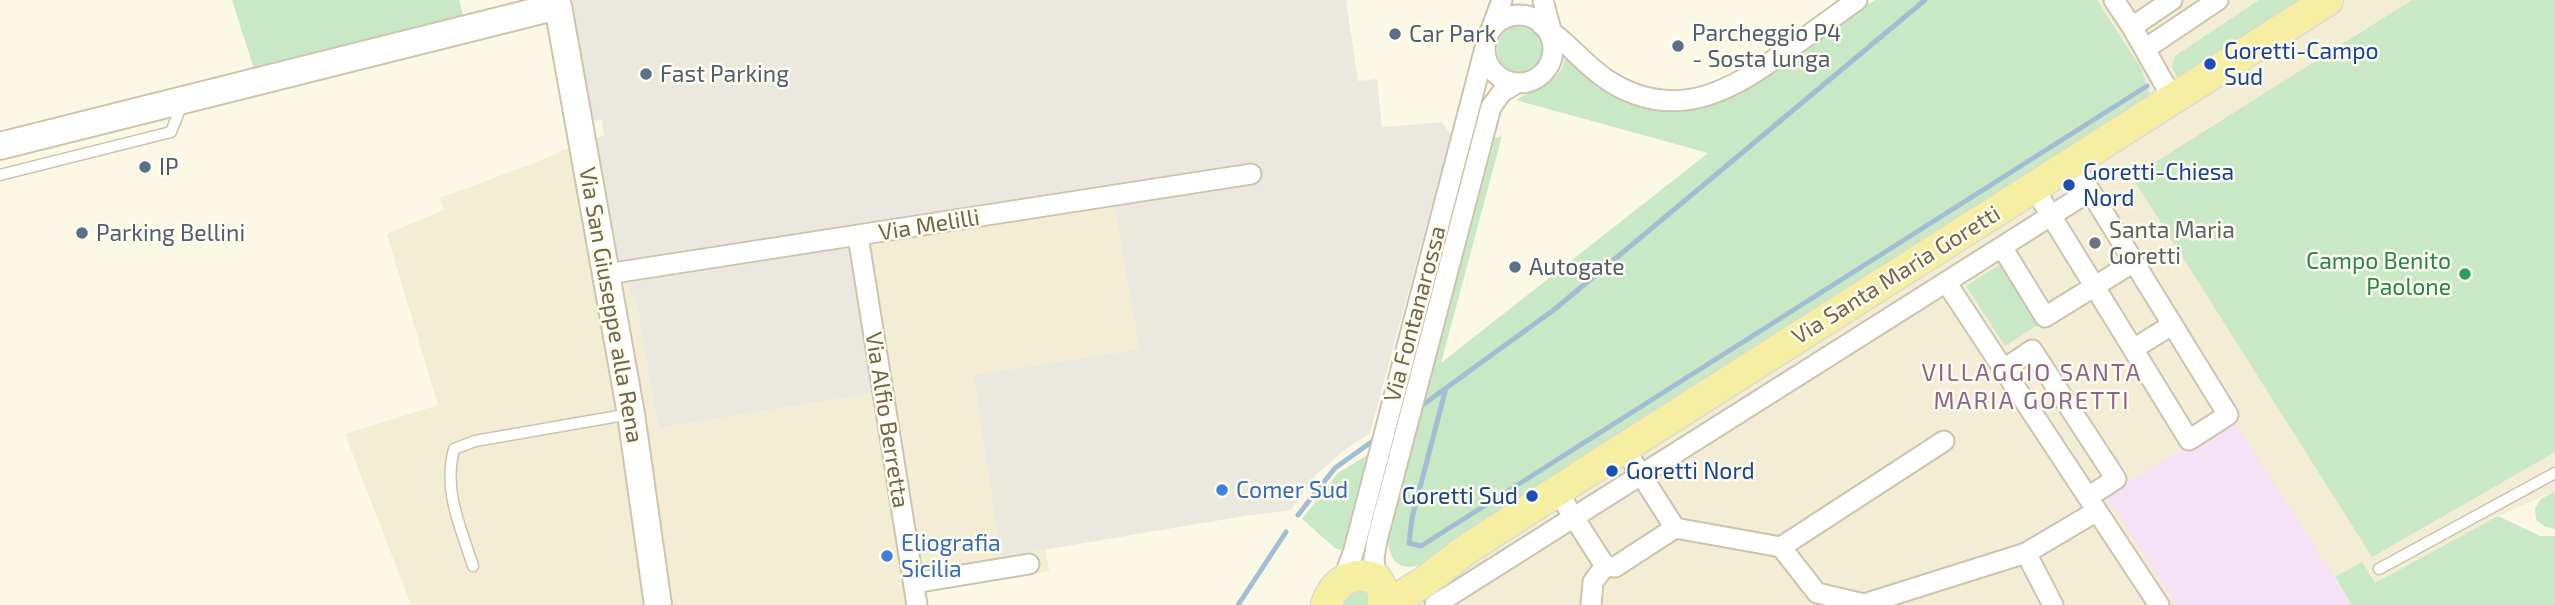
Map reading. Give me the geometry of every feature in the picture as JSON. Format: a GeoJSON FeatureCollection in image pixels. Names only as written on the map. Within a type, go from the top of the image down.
{"type":"FeatureCollection","features":[{"type":"Feature","properties":{"kind":"main road","name":"Via Santa Maria Goretti"},"geometry":{"type":"LineString","coordinates":[[1381,592],[1424,582],[1486,553],[1557,491],[2328,0]]}},
{"type":"Feature","properties":{"kind":"main road","name":"Via San Giuseppe alla Rena"},"geometry":{"type":"LineString","coordinates":[[0,146],[559,3],[631,414],[658,605]]}},
{"type":"Feature","properties":{"kind":"main road"},"geometry":{"type":"LineString","coordinates":[[1326,605],[1332,590],[1343,580],[1360,576],[1381,592]]}},
{"type":"Feature","properties":{"kind":"street"},"geometry":{"type":"LineString","coordinates":[[1502,0],[1485,48],[1488,64],[1494,72],[1502,79],[1517,83],[1532,80],[1544,71],[1552,58],[1543,0]]}},
{"type":"Feature","properties":{"kind":"street"},"geometry":{"type":"LineString","coordinates":[[1492,27],[1504,18],[1519,15],[1534,19],[1587,65],[1620,87],[1653,98],[1693,99],[1736,85],[1857,0]]}},
{"type":"Feature","properties":{"kind":"street"},"geometry":{"type":"LineString","coordinates":[[2114,0],[2173,99]]}},
{"type":"Feature","properties":{"kind":"street"},"geometry":{"type":"LineString","coordinates":[[2132,27],[2172,0]]}},
{"type":"Feature","properties":{"kind":"street"},"geometry":{"type":"LineString","coordinates":[[2145,49],[2218,0]]}},
{"type":"Feature","properties":{"kind":"street","name":"Via Fontanarossa"},"geometry":{"type":"LineString","coordinates":[[1343,580],[1354,550],[1485,48]]}},
{"type":"Feature","properties":{"kind":"street","name":"Via Fontanarossa"},"geometry":{"type":"LineString","coordinates":[[1381,592],[1374,558],[1377,540],[1491,107],[1502,92],[1517,83]]}},
{"type":"Feature","properties":{"kind":"street"},"geometry":{"type":"LineString","coordinates":[[2034,188],[2189,440],[2209,428],[2228,415],[2073,163]]}},
{"type":"Feature","properties":{"kind":"street","name":"Via Melilli"},"geometry":{"type":"LineString","coordinates":[[607,274],[1251,174]]}},
{"type":"Feature","properties":{"kind":"street"},"geometry":{"type":"LineString","coordinates":[[1435,605],[1486,553],[1573,518],[2090,191]]}},
{"type":"Feature","properties":{"kind":"street","name":"Via Alfio Berretta"},"geometry":{"type":"LineString","coordinates":[[858,236],[917,605]]}},
{"type":"Feature","properties":{"kind":"street"},"geometry":{"type":"LineString","coordinates":[[2002,247],[2045,317],[2134,262]]}},
{"type":"Feature","properties":{"kind":"street"},"geometry":{"type":"LineString","coordinates":[[1946,282],[2159,605]]}},
{"type":"Feature","properties":{"kind":"street"},"geometry":{"type":"LineString","coordinates":[[2133,349],[2172,324]]}},
{"type":"Feature","properties":{"kind":"street"},"geometry":{"type":"LineString","coordinates":[[1605,566],[1615,567],[1675,528],[1781,547],[1817,593],[1864,605],[2026,553],[2093,504],[2116,479],[2032,350],[2004,369]]}},
{"type":"Feature","properties":{"kind":"street"},"geometry":{"type":"LineString","coordinates":[[1781,547],[1944,441]]}},
{"type":"Feature","properties":{"kind":"street"},"geometry":{"type":"LineString","coordinates":[[1624,448],[1675,528]]}},
{"type":"Feature","properties":{"kind":"street"},"geometry":{"type":"LineString","coordinates":[[1557,491],[1605,566]]}},
{"type":"Feature","properties":{"kind":"street"},"geometry":{"type":"LineString","coordinates":[[2026,553],[2053,605]]}},
{"type":"Feature","properties":{"kind":"street"},"geometry":{"type":"LineString","coordinates":[[914,583],[1029,564]]}},
{"type":"Feature","properties":{"kind":"street"},"geometry":{"type":"LineString","coordinates":[[1591,605],[1593,582],[1605,566]]}},
{"type":"Feature","properties":{"kind":"lane"},"geometry":{"type":"LineString","coordinates":[[0,175],[171,132],[183,100]]}},
{"type":"Feature","properties":{"kind":"lane"},"geometry":{"type":"LineString","coordinates":[[473,566],[449,489],[454,449],[475,441],[631,414]]}},
{"type":"Feature","properties":{"kind":"lane"},"geometry":{"type":"LineString","coordinates":[[2378,569],[2555,473]]}},
{"type":"Feature","properties":{"kind":"shaded area"},"geometry":{"type":"Polygon","coordinates":[[[572,0],[1346,0],[1358,81],[1377,79],[1382,127],[1442,122],[1451,135],[1370,433],[1343,451],[1316,475],[1291,510],[1001,557],[974,375],[1139,349],[1115,204],[849,247],[874,393],[660,428],[636,299],[610,253],[593,138],[604,136],[602,120],[592,121],[572,0]]]}},
{"type":"Feature","properties":{"kind":"shaded area"},"geometry":{"type":"Polygon","coordinates":[[[2097,0],[2555,0],[2555,491],[2498,516],[2375,583],[2361,562],[2335,578],[2352,605],[1356,605],[1429,561],[2141,68],[2097,0]]]}},
{"type":"Feature","properties":{"kind":"shaded area"},"geometry":{"type":"Polygon","coordinates":[[[593,138],[610,253],[636,299],[660,428],[874,393],[849,247],[1116,204],[1139,349],[975,375],[1002,557],[1046,549],[1049,571],[924,593],[925,605],[411,605],[345,434],[438,405],[387,234],[444,210],[440,198],[593,138]]]}},
{"type":"Feature","properties":{"kind":"shaded area"},"geometry":{"type":"Polygon","coordinates":[[[2232,418],[2352,605],[2177,605],[2106,496],[2232,418]]]}},
{"type":"Feature","properties":{"kind":"green space"},"geometry":{"type":"Polygon","coordinates":[[[232,0],[459,0],[464,17],[254,69],[232,0]]]}},
{"type":"Feature","properties":{"kind":"green space"},"geometry":{"type":"Polygon","coordinates":[[[1876,0],[2097,0],[2141,68],[2152,99],[1429,561],[1412,567],[1394,560],[1388,536],[1495,138],[1502,136],[1441,363],[1708,153],[1516,100],[1555,78],[1564,63],[1566,51],[1677,106],[1876,0]]]}},
{"type":"Feature","properties":{"kind":"green space"},"geometry":{"type":"Polygon","coordinates":[[[2259,0],[2308,0],[2179,81],[2172,67],[2175,56],[2259,0]]]}},
{"type":"Feature","properties":{"kind":"green space"},"geometry":{"type":"Polygon","coordinates":[[[2412,0],[2555,0],[2555,452],[2372,557],[2132,177],[2412,0]]]}},
{"type":"Feature","properties":{"kind":"green space"},"geometry":{"type":"Polygon","coordinates":[[[1521,25],[1538,32],[1545,49],[1538,66],[1521,73],[1504,66],[1497,49],[1504,32],[1521,25]]]}},
{"type":"Feature","properties":{"kind":"green space"},"geometry":{"type":"Polygon","coordinates":[[[2002,263],[2041,323],[2005,346],[1966,286],[2002,263]]]}},
{"type":"Feature","properties":{"kind":"green space"},"geometry":{"type":"Polygon","coordinates":[[[1369,454],[1345,547],[1340,550],[1302,519],[1338,473],[1369,454]]]}},
{"type":"Feature","properties":{"kind":"green space"},"geometry":{"type":"Polygon","coordinates":[[[2555,491],[2555,529],[2536,520],[2535,508],[2541,499],[2555,491]]]}},
{"type":"Feature","properties":{"kind":"green space"},"geometry":{"type":"Polygon","coordinates":[[[2498,516],[2540,536],[2555,536],[2555,605],[2352,605],[2335,577],[2362,562],[2375,583],[2498,516]]]}},
{"type":"Feature","properties":{"kind":"green space"},"geometry":{"type":"Polygon","coordinates":[[[1368,588],[1367,605],[1338,605],[1344,593],[1368,588]]]}},
{"type":"Feature","properties":{"kind":"waterway"},"geometry":{"type":"LineString","coordinates":[[1424,404],[1555,309],[1925,0]]}},
{"type":"Feature","properties":{"kind":"waterway"},"geometry":{"type":"LineString","coordinates":[[1446,388],[1412,518],[1409,543],[1421,546],[2147,86]]}},
{"type":"Feature","properties":{"kind":"waterway"},"geometry":{"type":"LineString","coordinates":[[1298,515],[1335,468],[1370,443]]}},
{"type":"Feature","properties":{"kind":"waterway"},"geometry":{"type":"LineString","coordinates":[[1238,605],[1286,532]]}},
{"type":"Feature","properties":{"kind":"place","name":"Car Park"},"geometry":{"type":"Point","coordinates":[1395,34]}},
{"type":"Feature","properties":{"kind":"place","name":"Parcheggio P4 - Sosta lunga"},"geometry":{"type":"Point","coordinates":[1678,46]}},
{"type":"Feature","properties":{"kind":"place","name":"Goretti-Campo Sud"},"geometry":{"type":"Point","coordinates":[2210,64]}},
{"type":"Feature","properties":{"kind":"place","name":"Fast Parking"},"geometry":{"type":"Point","coordinates":[646,74]}},
{"type":"Feature","properties":{"kind":"place","name":"IP"},"geometry":{"type":"Point","coordinates":[145,167]}},
{"type":"Feature","properties":{"kind":"place","name":"Goretti-Chiesa Nord"},"geometry":{"type":"Point","coordinates":[2069,185]}},
{"type":"Feature","properties":{"kind":"place","name":"Parking Bellini"},"geometry":{"type":"Point","coordinates":[82,233]}},
{"type":"Feature","properties":{"kind":"place","name":"Santa Maria Goretti"},"geometry":{"type":"Point","coordinates":[2095,243]}},
{"type":"Feature","properties":{"kind":"place","name":"Autogate"},"geometry":{"type":"Point","coordinates":[1515,267]}},
{"type":"Feature","properties":{"kind":"place","name":"Campo Benito Paolone"},"geometry":{"type":"Point","coordinates":[2465,274]}},
{"type":"Feature","properties":{"kind":"place","name":"Goretti Nord"},"geometry":{"type":"Point","coordinates":[1612,471]}},
{"type":"Feature","properties":{"kind":"place","name":"Comer Sud"},"geometry":{"type":"Point","coordinates":[1222,490]}},
{"type":"Feature","properties":{"kind":"place","name":"Goretti Sud"},"geometry":{"type":"Point","coordinates":[1532,496]}},
{"type":"Feature","properties":{"kind":"place","name":"Eliografia Sicilia"},"geometry":{"type":"Point","coordinates":[887,556]}},
{"type":"Feature","properties":{"kind":"district","name":"VILLAGGIO SANTA MARIA GORETTI"},"geometry":{"type":"Point","coordinates":[2032,387]}}]}
